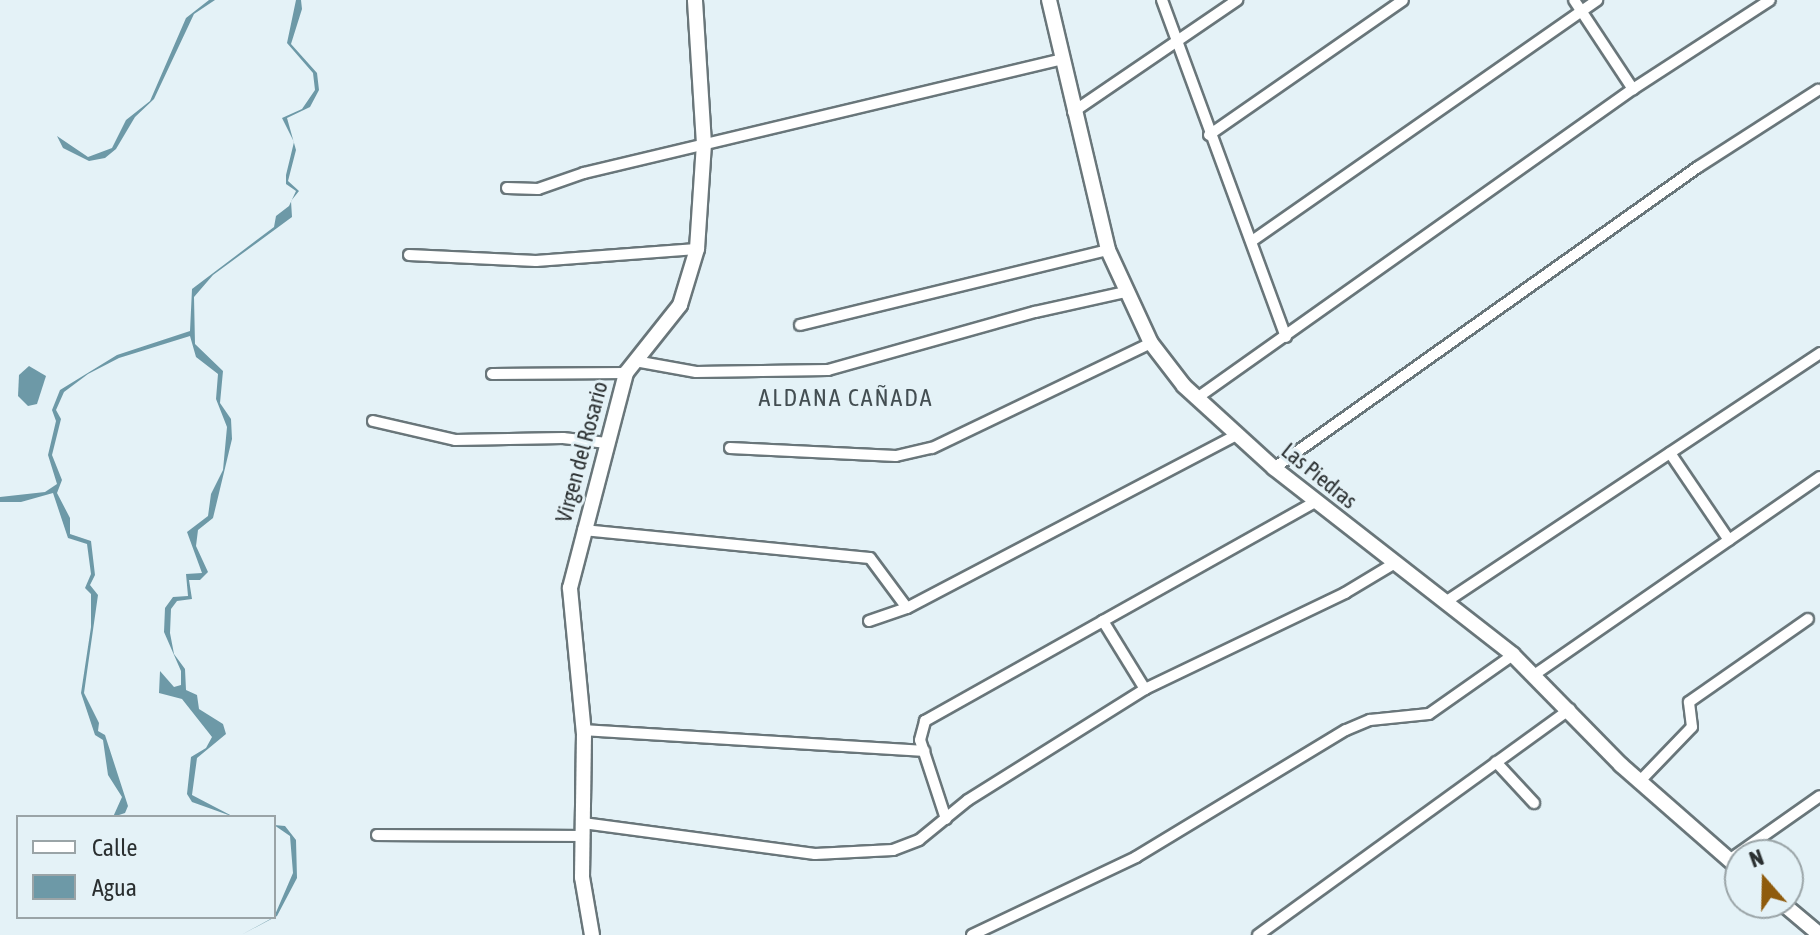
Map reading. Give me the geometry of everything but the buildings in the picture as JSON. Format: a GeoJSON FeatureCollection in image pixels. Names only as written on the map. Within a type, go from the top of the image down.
{"type":"FeatureCollection","features":[{"type":"Feature","properties":{"kind":"street","name":"Virgen del Rosario"},"geometry":{"type":"LineString","coordinates":[[592,935],[582,830],[583,730],[569,613],[583,530],[631,367],[680,305],[697,249],[704,144],[695,0]]}},
{"type":"Feature","properties":{"kind":"street","name":"Las Piedras"},"geometry":{"type":"LineString","coordinates":[[1049,0],[1108,250],[1151,343],[1197,398],[1237,435],[1315,502],[1513,655],[1570,709],[1639,782],[1724,855]]}},
{"type":"Feature","properties":{"kind":"street"},"geometry":{"type":"LineString","coordinates":[[1162,0],[1175,44],[1286,337]]}},
{"type":"Feature","properties":{"kind":"street"},"geometry":{"type":"LineString","coordinates":[[1073,112],[1237,0]]}},
{"type":"Feature","properties":{"kind":"street"},"geometry":{"type":"LineString","coordinates":[[1209,135],[1403,0]]}},
{"type":"Feature","properties":{"kind":"street"},"geometry":{"type":"LineString","coordinates":[[1574,0],[1633,89]]}},
{"type":"Feature","properties":{"kind":"street"},"geometry":{"type":"LineString","coordinates":[[1252,241],[1597,0]]}},
{"type":"Feature","properties":{"kind":"street"},"geometry":{"type":"LineString","coordinates":[[1197,398],[1633,89],[1770,0]]}},
{"type":"Feature","properties":{"kind":"street"},"geometry":{"type":"LineString","coordinates":[[507,188],[538,189],[704,144],[1061,59]]}},
{"type":"Feature","properties":{"kind":"street"},"geometry":{"type":"LineString","coordinates":[[1274,468],[1698,167],[1818,90]]}},
{"type":"Feature","properties":{"kind":"street"},"geometry":{"type":"LineString","coordinates":[[409,255],[536,261],[697,249]]}},
{"type":"Feature","properties":{"kind":"street"},"geometry":{"type":"LineString","coordinates":[[800,325],[1108,250]]}},
{"type":"Feature","properties":{"kind":"street"},"geometry":{"type":"LineString","coordinates":[[492,374],[631,367],[696,372],[828,370],[1035,312],[1125,292]]}},
{"type":"Feature","properties":{"kind":"street"},"geometry":{"type":"LineString","coordinates":[[730,448],[896,456],[932,448],[1151,343]]}},
{"type":"Feature","properties":{"kind":"street"},"geometry":{"type":"LineString","coordinates":[[1447,601],[1820,353]]}},
{"type":"Feature","properties":{"kind":"street"},"geometry":{"type":"LineString","coordinates":[[373,421],[455,440],[563,438],[607,443]]}},
{"type":"Feature","properties":{"kind":"street"},"geometry":{"type":"LineString","coordinates":[[869,621],[907,608],[1237,435]]}},
{"type":"Feature","properties":{"kind":"street"},"geometry":{"type":"LineString","coordinates":[[1670,453],[1729,540]]}},
{"type":"Feature","properties":{"kind":"street"},"geometry":{"type":"LineString","coordinates":[[1534,675],[1820,477]]}},
{"type":"Feature","properties":{"kind":"street"},"geometry":{"type":"LineString","coordinates":[[946,819],[924,751],[921,729],[931,717],[1315,502]]}},
{"type":"Feature","properties":{"kind":"street"},"geometry":{"type":"LineString","coordinates":[[583,530],[870,558],[907,608]]}},
{"type":"Feature","properties":{"kind":"street"},"geometry":{"type":"LineString","coordinates":[[377,835],[582,830],[815,854],[893,850],[919,840],[1056,742],[1145,689],[1345,593],[1395,563]]}},
{"type":"Feature","properties":{"kind":"street"},"geometry":{"type":"LineString","coordinates":[[1639,782],[1692,727],[1689,702],[1808,619]]}},
{"type":"Feature","properties":{"kind":"street"},"geometry":{"type":"LineString","coordinates":[[1103,621],[1145,689]]}},
{"type":"Feature","properties":{"kind":"street"},"geometry":{"type":"LineString","coordinates":[[972,935],[1136,857],[1346,730],[1370,720],[1429,714],[1513,655]]}},
{"type":"Feature","properties":{"kind":"street"},"geometry":{"type":"LineString","coordinates":[[1258,935],[1570,709]]}},
{"type":"Feature","properties":{"kind":"street"},"geometry":{"type":"LineString","coordinates":[[583,730],[924,751]]}},
{"type":"Feature","properties":{"kind":"street"},"geometry":{"type":"LineString","coordinates":[[1496,762],[1534,803]]}},
{"type":"Feature","properties":{"kind":"street"},"geometry":{"type":"LineString","coordinates":[[1766,839],[1820,796]]}},
{"type":"Feature","properties":{"kind":"water"},"geometry":{"type":"Polygon","coordinates":[[[209,0],[215,0],[194,14],[154,99],[135,117],[116,149],[105,158],[89,161],[63,148],[57,136],[88,157],[112,148],[126,120],[150,101],[186,18],[209,0]]]}},
{"type":"Feature","properties":{"kind":"water"},"geometry":{"type":"Polygon","coordinates":[[[296,0],[301,0],[302,9],[291,44],[317,73],[319,90],[310,107],[287,118],[293,141],[282,118],[302,109],[315,90],[313,73],[287,43],[296,0]]]}},
{"type":"Feature","properties":{"kind":"water"},"geometry":{"type":"Polygon","coordinates":[[[294,142],[296,150],[288,181],[299,191],[292,200],[296,191],[286,184],[286,175],[294,142]]]}},
{"type":"Feature","properties":{"kind":"water"},"geometry":{"type":"Polygon","coordinates":[[[291,202],[292,217],[213,275],[194,297],[195,344],[223,371],[220,403],[231,419],[232,439],[213,518],[198,530],[196,546],[208,572],[200,580],[189,580],[192,599],[177,601],[171,609],[170,633],[174,654],[185,669],[186,690],[197,695],[199,709],[223,724],[226,734],[197,758],[192,795],[230,815],[192,802],[187,794],[191,757],[206,748],[212,737],[182,699],[159,693],[160,671],[174,687],[181,685],[181,671],[164,632],[165,608],[173,597],[188,596],[186,574],[202,573],[187,532],[208,516],[211,494],[223,470],[227,427],[216,399],[218,374],[196,357],[190,336],[119,358],[88,374],[64,392],[56,410],[61,419],[52,455],[62,480],[57,493],[70,518],[70,534],[91,541],[95,575],[90,585],[98,595],[84,693],[99,723],[98,731],[105,735],[128,806],[125,813],[114,815],[122,797],[108,775],[103,740],[95,735],[81,693],[91,627],[91,594],[85,588],[91,574],[87,544],[68,538],[53,493],[21,502],[0,502],[0,497],[45,492],[57,484],[48,455],[56,421],[52,410],[60,390],[117,355],[190,331],[192,289],[274,227],[276,216],[291,202]]]}},
{"type":"Feature","properties":{"kind":"water"},"geometry":{"type":"Polygon","coordinates":[[[29,366],[46,376],[37,404],[28,406],[18,396],[19,375],[29,366]]]}},
{"type":"Feature","properties":{"kind":"water"},"geometry":{"type":"Polygon","coordinates":[[[276,825],[285,826],[296,840],[297,878],[276,917],[293,873],[290,836],[276,825]]]}},
{"type":"Feature","properties":{"kind":"district","name":"ALDANA CAÑADA"},"geometry":{"type":"Point","coordinates":[846,398]}}]}
